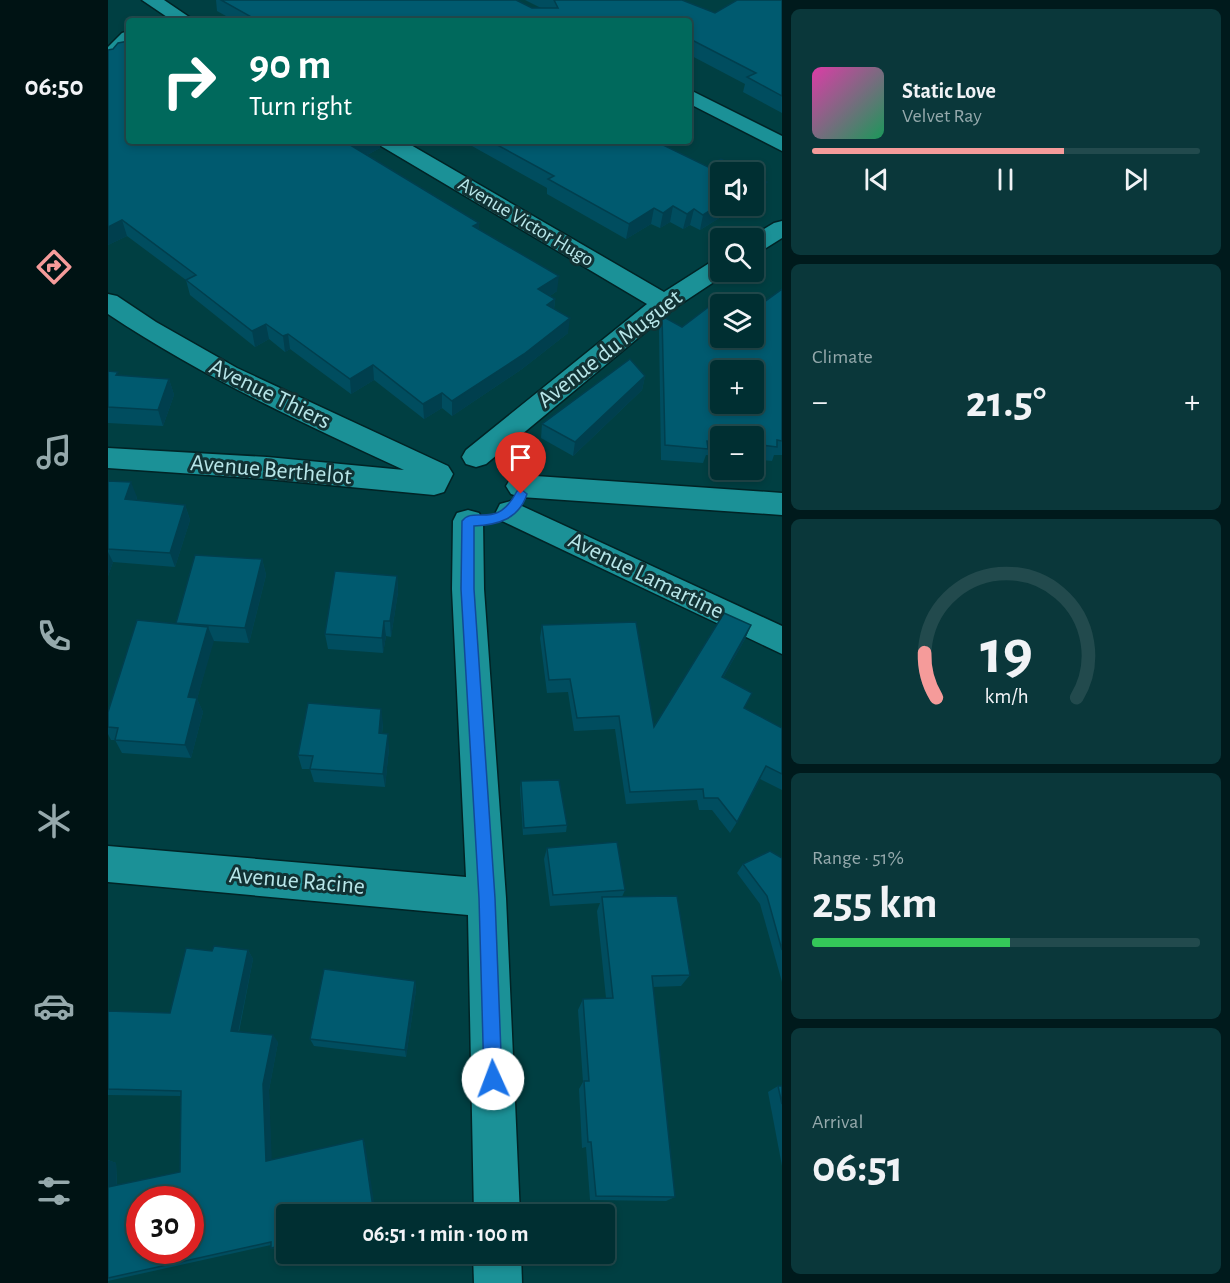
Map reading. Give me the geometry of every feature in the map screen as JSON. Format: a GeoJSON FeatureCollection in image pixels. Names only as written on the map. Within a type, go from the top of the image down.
{"type":"FeatureCollection","features":[{"type":"Feature","properties":{"kind":"street"},"geometry":{"type":"LineString","coordinates":[[146,18],[158,2],[182,18]]}},
{"type":"Feature","properties":{"kind":"street"},"geometry":{"type":"LineString","coordinates":[[108,58],[126,40]]}},
{"type":"Feature","properties":{"kind":"street"},"geometry":{"type":"LineString","coordinates":[[692,97],[782,145]]}},
{"type":"Feature","properties":{"kind":"street","name":"Avenue Victor Hugo"},"geometry":{"type":"LineString","coordinates":[[394,144],[664,303]]}},
{"type":"Feature","properties":{"kind":"street"},"geometry":{"type":"LineString","coordinates":[[764,239],[782,228]]}},
{"type":"Feature","properties":{"kind":"street","name":"Avenue du Muguet"},"geometry":{"type":"LineString","coordinates":[[476,457],[664,303],[710,273]]}},
{"type":"Feature","properties":{"kind":"street","name":"Avenue Thiers"},"geometry":{"type":"LineString","coordinates":[[108,302],[176,347],[436,479]]}},
{"type":"Feature","properties":{"kind":"street"},"geometry":{"type":"LineString","coordinates":[[476,457],[500,462],[518,476],[516,499],[493,520],[468,521],[456,517],[438,503],[434,494],[436,479],[453,461],[476,457]]}},
{"type":"Feature","properties":{"kind":"street","name":"Avenue Berthelot"},"geometry":{"type":"LineString","coordinates":[[108,458],[436,479]]}},
{"type":"Feature","properties":{"kind":"street"},"geometry":{"type":"LineString","coordinates":[[516,499],[782,504]]}},
{"type":"Feature","properties":{"kind":"street","name":"Avenue Lamartine"},"geometry":{"type":"LineString","coordinates":[[516,499],[782,641]]}},
{"type":"Feature","properties":{"kind":"street"},"geometry":{"type":"LineString","coordinates":[[468,521],[468,589],[487,898],[497,1204]]}},
{"type":"Feature","properties":{"kind":"street","name":"Avenue Racine"},"geometry":{"type":"LineString","coordinates":[[108,864],[487,898]]}},
{"type":"Feature","properties":{"kind":"street"},"geometry":{"type":"LineString","coordinates":[[497,1264],[498,1283]]}},
{"type":"Feature","properties":{"kind":"building"},"geometry":{"type":"Polygon","coordinates":[[[221,0],[516,0],[532,8],[558,8],[554,0],[682,0],[715,13],[737,0],[782,0],[782,96],[747,77],[756,73],[692,40],[692,18],[253,18],[221,0]]]}},
{"type":"Feature","properties":{"kind":"building"},"geometry":{"type":"Polygon","coordinates":[[[126,42],[126,144],[357,144],[352,146],[479,223],[473,226],[559,276],[538,289],[555,299],[547,305],[570,318],[524,354],[452,401],[442,393],[423,404],[373,365],[350,379],[288,334],[283,336],[266,324],[252,331],[186,280],[196,275],[122,220],[108,227],[108,50],[113,49],[118,43],[126,42]]]}},
{"type":"Feature","properties":{"kind":"building"},"geometry":{"type":"Polygon","coordinates":[[[495,144],[661,144],[708,167],[710,166],[710,210],[703,215],[694,209],[687,214],[673,206],[663,213],[654,208],[629,224],[548,179],[554,176],[495,144]]]}},
{"type":"Feature","properties":{"kind":"building"},"geometry":{"type":"Polygon","coordinates":[[[782,289],[782,441],[777,440],[777,447],[764,445],[764,426],[710,426],[708,449],[665,445],[662,316],[682,327],[710,306],[710,348],[764,348],[764,302],[782,289]]]}},
{"type":"Feature","properties":{"kind":"building"},"geometry":{"type":"Polygon","coordinates":[[[630,359],[645,376],[575,442],[542,424],[630,359]]]}},
{"type":"Feature","properties":{"kind":"building"},"geometry":{"type":"Polygon","coordinates":[[[108,371],[118,372],[116,375],[169,379],[158,410],[108,407],[108,371]]]}},
{"type":"Feature","properties":{"kind":"building"},"geometry":{"type":"Polygon","coordinates":[[[108,481],[131,482],[125,499],[185,505],[170,553],[108,549],[108,481]]]}},
{"type":"Feature","properties":{"kind":"building"},"geometry":{"type":"Polygon","coordinates":[[[195,555],[262,559],[245,628],[176,623],[195,555]]]}},
{"type":"Feature","properties":{"kind":"building"},"geometry":{"type":"Polygon","coordinates":[[[335,571],[397,576],[390,621],[384,621],[382,638],[325,634],[335,571]]]}},
{"type":"Feature","properties":{"kind":"building"},"geometry":{"type":"Polygon","coordinates":[[[724,613],[751,625],[722,677],[752,693],[744,708],[782,728],[782,774],[766,766],[737,822],[718,798],[704,798],[703,789],[630,792],[619,716],[577,718],[570,679],[549,680],[542,625],[636,622],[654,727],[724,613]]]}},
{"type":"Feature","properties":{"kind":"building"},"geometry":{"type":"Polygon","coordinates":[[[137,620],[208,627],[188,697],[197,698],[185,745],[115,740],[118,728],[108,727],[108,712],[137,620]]]}},
{"type":"Feature","properties":{"kind":"building"},"geometry":{"type":"Polygon","coordinates":[[[308,703],[381,709],[379,733],[388,734],[383,774],[310,769],[313,756],[298,755],[308,703]]]}},
{"type":"Feature","properties":{"kind":"building"},"geometry":{"type":"Polygon","coordinates":[[[559,780],[567,825],[524,828],[521,781],[559,780]]]}},
{"type":"Feature","properties":{"kind":"building"},"geometry":{"type":"Polygon","coordinates":[[[617,842],[625,890],[553,895],[547,848],[617,842]]]}},
{"type":"Feature","properties":{"kind":"building"},"geometry":{"type":"Polygon","coordinates":[[[770,851],[782,858],[782,950],[767,896],[743,864],[770,851]]]}},
{"type":"Feature","properties":{"kind":"building"},"geometry":{"type":"Polygon","coordinates":[[[677,896],[690,975],[652,976],[675,1197],[596,1196],[591,1142],[588,1142],[584,1081],[589,1081],[583,999],[613,998],[602,897],[677,896]]]}},
{"type":"Feature","properties":{"kind":"building"},"geometry":{"type":"Polygon","coordinates":[[[214,946],[248,950],[231,1031],[273,1035],[263,1084],[266,1161],[363,1139],[372,1204],[276,1204],[276,1247],[271,1248],[271,1242],[204,1257],[204,1186],[126,1186],[126,1264],[171,1264],[108,1278],[108,1187],[180,1172],[181,1091],[108,1089],[108,1011],[170,1013],[186,948],[212,951],[214,946]]]}},
{"type":"Feature","properties":{"kind":"building"},"geometry":{"type":"Polygon","coordinates":[[[324,969],[415,981],[405,1050],[310,1039],[324,969]]]}},
{"type":"Feature","properties":{"kind":"building"},"geometry":{"type":"Polygon","coordinates":[[[778,1086],[782,1086],[782,1104],[778,1086]]]}},
{"type":"Feature","properties":{"kind":"route"},"geometry":{"type":"LineString","coordinates":[[493,1079],[487,898],[468,589],[468,521],[480,522],[504,516],[511,512],[521,494]]}}]}
